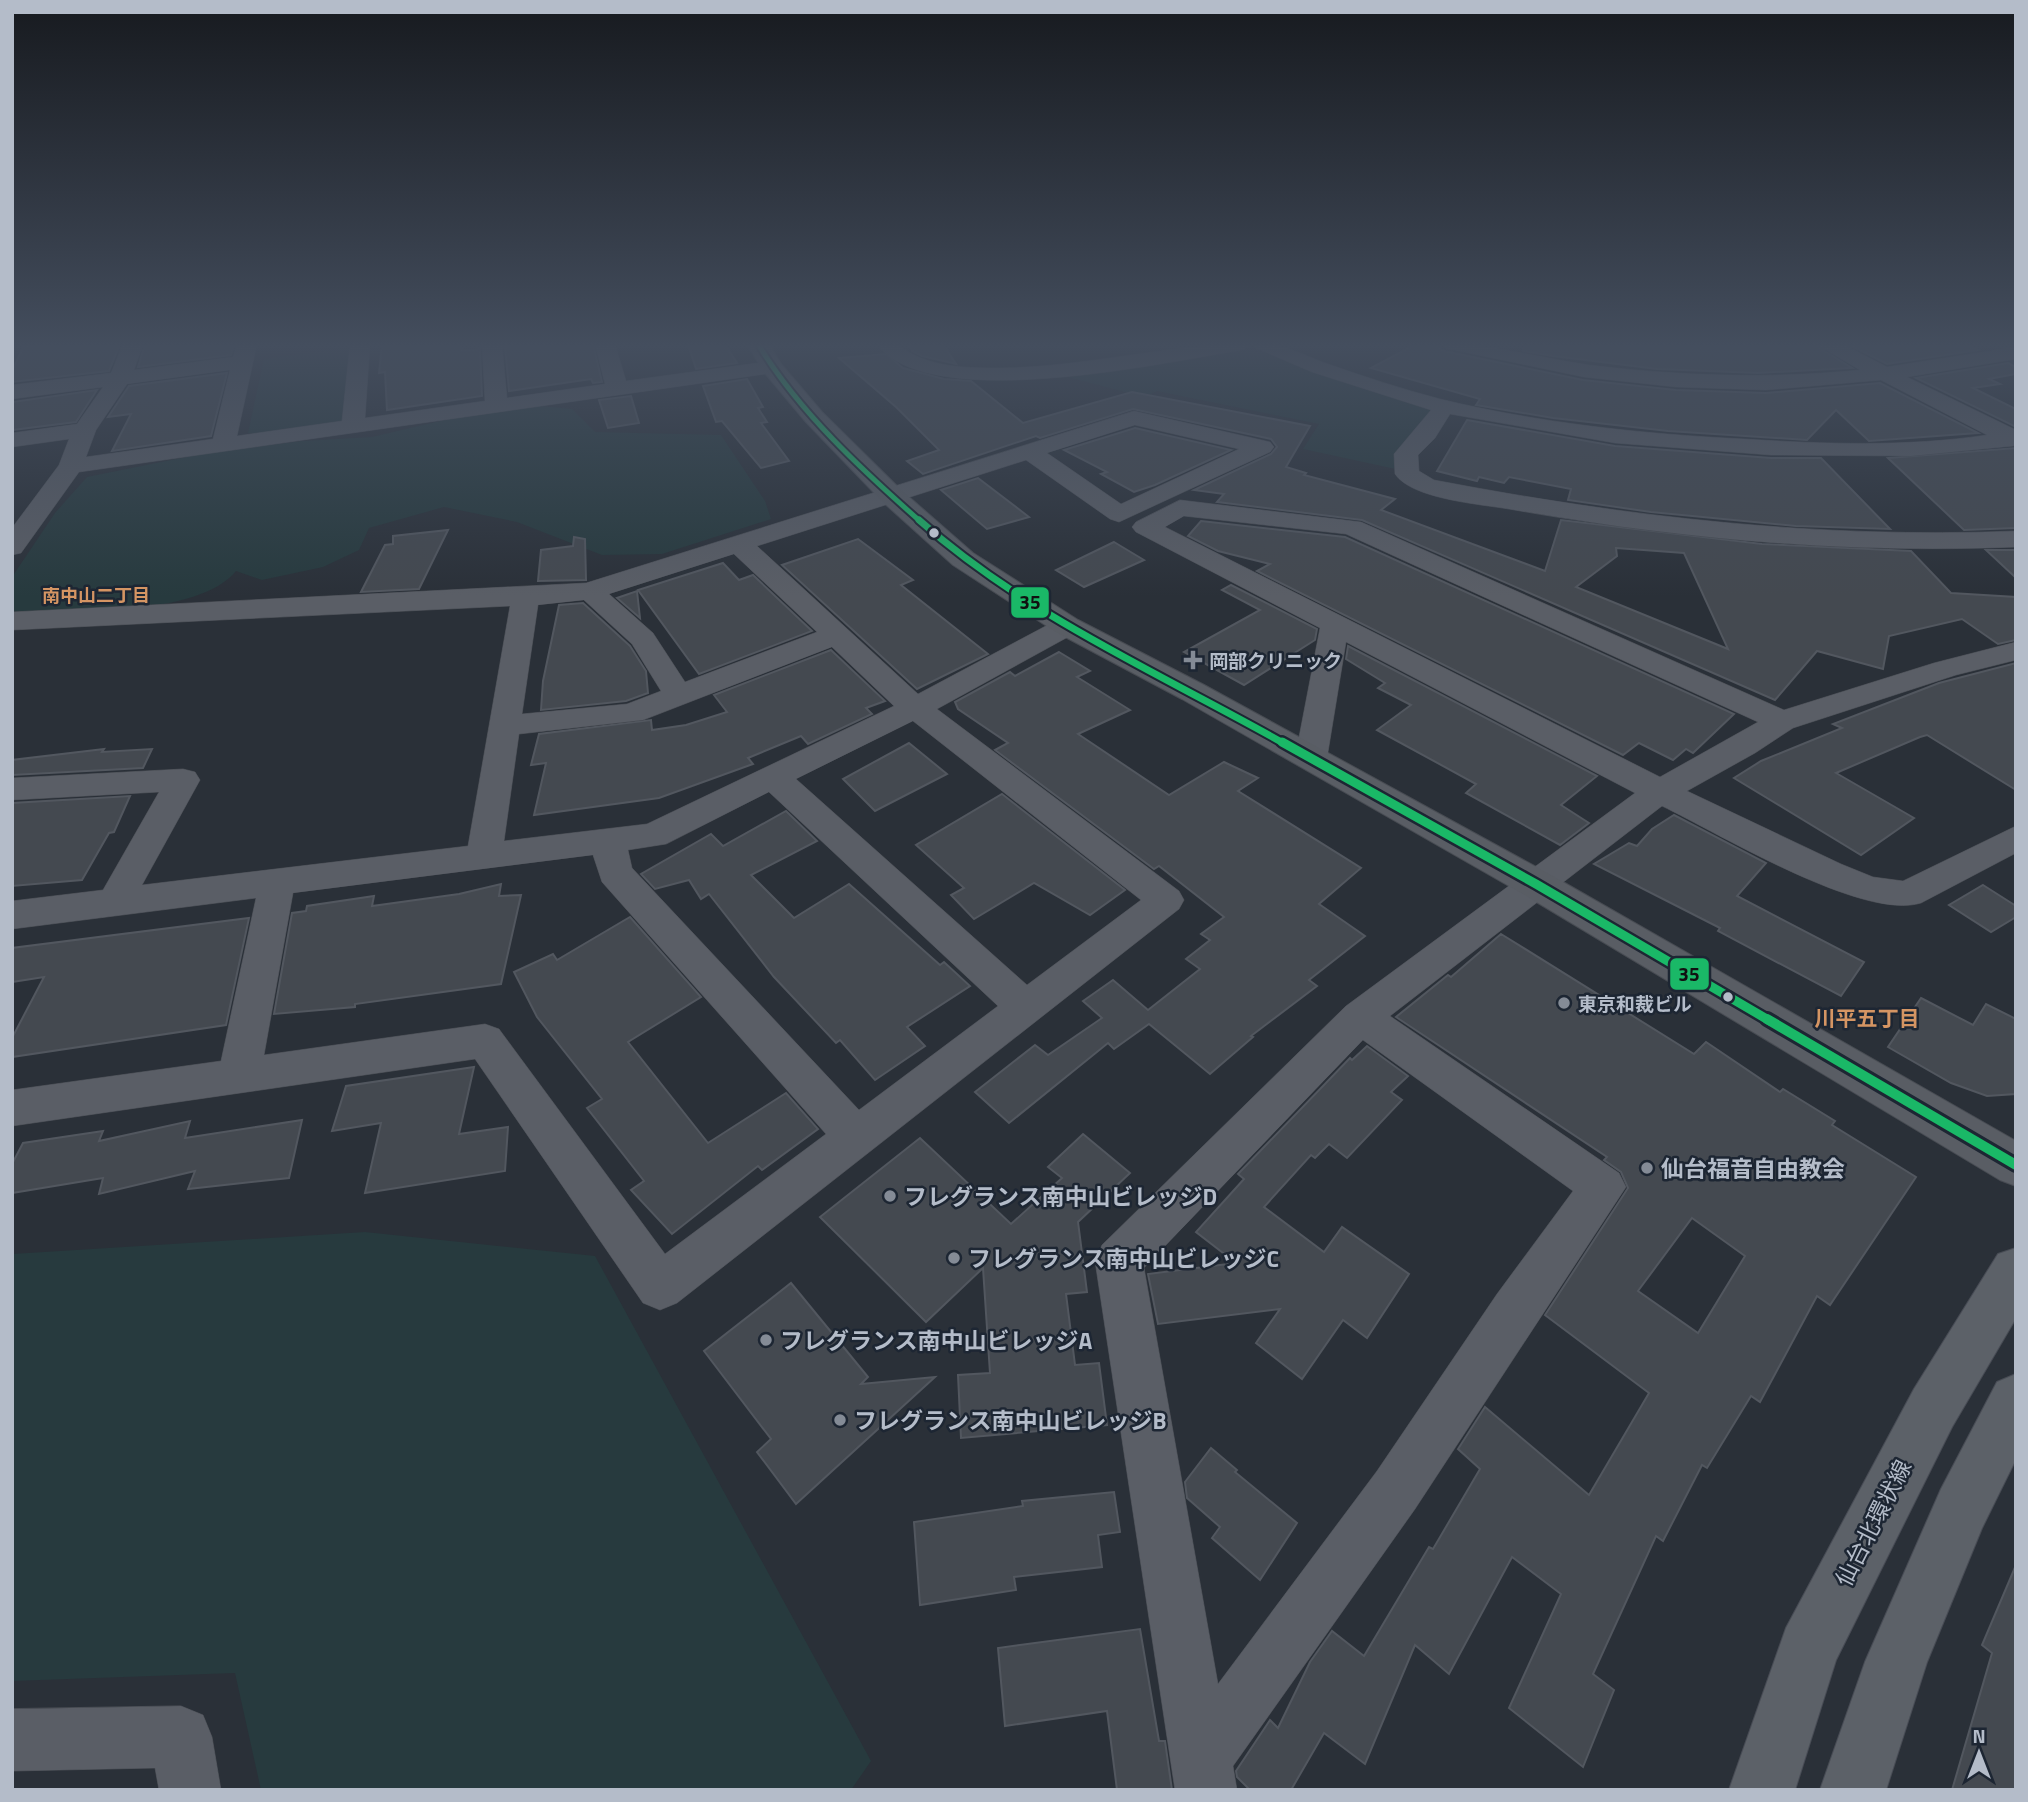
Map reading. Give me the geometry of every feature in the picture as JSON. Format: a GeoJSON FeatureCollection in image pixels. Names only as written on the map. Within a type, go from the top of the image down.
{"type":"FeatureCollection","features":[{"type":"Feature","properties":{"kind":"main road","name":"仙台北環状線"},"geometry":{"type":"LineString","coordinates":[[1762,1790],[1808,1650],[1933,1408],[2016,1271]]}},
{"type":"Feature","properties":{"kind":"main road"},"geometry":{"type":"LineString","coordinates":[[1853,1790],[1896,1662],[1961,1509],[2016,1401]]}},
{"type":"Feature","properties":{"kind":"street"},"geometry":{"type":"LineString","coordinates":[[223,444],[227,428]]}},
{"type":"Feature","properties":{"kind":"street"},"geometry":{"type":"LineString","coordinates":[[71,466],[332,428]]}},
{"type":"Feature","properties":{"kind":"street"},"geometry":{"type":"LineString","coordinates":[[825,428],[892,496],[963,559],[1067,626],[1536,884],[2016,1165]]}},
{"type":"Feature","properties":{"kind":"street"},"geometry":{"type":"LineString","coordinates":[[12,621],[525,599],[590,591],[1103,428]]}},
{"type":"Feature","properties":{"kind":"street"},"geometry":{"type":"LineString","coordinates":[[1030,452],[1119,514],[1262,447],[1179,428]]}},
{"type":"Feature","properties":{"kind":"street"},"geometry":{"type":"LineString","coordinates":[[1430,428],[1406,454],[1407,474],[1426,486],[1595,516],[1737,532],[1855,542],[2016,539]]}},
{"type":"Feature","properties":{"kind":"street"},"geometry":{"type":"LineString","coordinates":[[1558,428],[1662,442],[1795,450],[1931,448],[2014,438]]}},
{"type":"Feature","properties":{"kind":"street"},"geometry":{"type":"LineString","coordinates":[[1994,428],[2014,438]]}},
{"type":"Feature","properties":{"kind":"street"},"geometry":{"type":"LineString","coordinates":[[12,440],[84,430],[71,466],[12,547]]}},
{"type":"Feature","properties":{"kind":"street"},"geometry":{"type":"LineString","coordinates":[[1782,721],[1352,527],[1180,508],[1145,527],[1659,792],[1838,876],[1889,896],[1908,894],[2016,838]]}},
{"type":"Feature","properties":{"kind":"street"},"geometry":{"type":"LineString","coordinates":[[12,1108],[485,1041],[660,1287],[1166,900],[915,708],[739,544]]}},
{"type":"Feature","properties":{"kind":"street"},"geometry":{"type":"LineString","coordinates":[[590,591],[643,639],[679,696]]}},
{"type":"Feature","properties":{"kind":"street"},"geometry":{"type":"LineString","coordinates":[[484,856],[525,599]]}},
{"type":"Feature","properties":{"kind":"street"},"geometry":{"type":"LineString","coordinates":[[1311,758],[1335,624]]}},
{"type":"Feature","properties":{"kind":"street"},"geometry":{"type":"LineString","coordinates":[[12,915],[654,835],[915,708],[1067,626]]}},
{"type":"Feature","properties":{"kind":"street"},"geometry":{"type":"LineString","coordinates":[[505,726],[632,713],[837,635]]}},
{"type":"Feature","properties":{"kind":"street"},"geometry":{"type":"LineString","coordinates":[[1203,1775],[1119,1261],[1360,1017],[1659,792],[1744,746],[1782,721],[1945,669],[2016,651]]}},
{"type":"Feature","properties":{"kind":"street"},"geometry":{"type":"LineString","coordinates":[[774,778],[1025,1007]]}},
{"type":"Feature","properties":{"kind":"street"},"geometry":{"type":"LineString","coordinates":[[12,789],[183,780],[114,902]]}},
{"type":"Feature","properties":{"kind":"street"},"geometry":{"type":"LineString","coordinates":[[608,841],[615,873],[856,1137]]}},
{"type":"Feature","properties":{"kind":"street"},"geometry":{"type":"LineString","coordinates":[[239,1076],[277,882]]}},
{"type":"Feature","properties":{"kind":"street"},"geometry":{"type":"LineString","coordinates":[[1203,1775],[1514,1311],[1603,1187],[1360,1017]]}},
{"type":"Feature","properties":{"kind":"street"},"geometry":{"type":"LineString","coordinates":[[12,1740],[181,1737],[190,1790]]}},
{"type":"Feature","properties":{"kind":"green space"},"geometry":{"type":"Polygon","coordinates":[[[249,428],[314,428],[264,435],[248,433],[249,428]]]}},
{"type":"Feature","properties":{"kind":"green space"},"geometry":{"type":"Polygon","coordinates":[[[410,428],[591,428],[595,432],[721,435],[765,501],[771,519],[662,554],[602,555],[517,522],[444,507],[369,528],[359,550],[323,567],[262,580],[236,571],[218,586],[193,597],[132,609],[12,614],[12,577],[55,513],[87,477],[206,453],[302,441],[372,437],[410,428]]]}},
{"type":"Feature","properties":{"kind":"green space"},"geometry":{"type":"Polygon","coordinates":[[[1316,428],[1422,428],[1400,470],[1303,449],[1316,428]]]}},
{"type":"Feature","properties":{"kind":"green space"},"geometry":{"type":"Polygon","coordinates":[[[365,1232],[595,1256],[871,1761],[851,1790],[261,1790],[235,1673],[12,1681],[12,1254],[365,1232]]]}},
{"type":"Feature","properties":{"kind":"building"},"geometry":{"type":"Polygon","coordinates":[[[124,428],[213,428],[211,436],[112,451],[124,428]]]}},
{"type":"Feature","properties":{"kind":"building"},"geometry":{"type":"Polygon","coordinates":[[[728,428],[765,428],[789,461],[761,468],[728,428]]]}},
{"type":"Feature","properties":{"kind":"building"},"geometry":{"type":"Polygon","coordinates":[[[917,428],[1072,428],[1040,438],[1036,436],[923,474],[907,461],[939,450],[917,428]]]}},
{"type":"Feature","properties":{"kind":"building"},"geometry":{"type":"Polygon","coordinates":[[[1135,428],[1231,450],[1134,492],[1101,474],[1107,472],[1064,450],[1135,428]]]}},
{"type":"Feature","properties":{"kind":"building"},"geometry":{"type":"Polygon","coordinates":[[[1221,428],[1309,428],[1286,467],[1306,473],[1304,475],[1395,499],[1381,510],[1545,571],[1561,520],[1762,544],[1911,551],[1951,593],[2016,597],[2016,640],[1998,644],[1962,619],[1889,636],[1883,669],[1817,651],[1775,700],[1362,520],[1217,502],[1224,494],[1194,490],[1271,454],[1277,447],[1271,439],[1221,428]],[[1616,548],[1617,556],[1576,587],[1728,649],[1684,553],[1616,548]]]}},
{"type":"Feature","properties":{"kind":"building"},"geometry":{"type":"Polygon","coordinates":[[[1462,428],[1513,428],[1615,446],[1771,458],[1821,458],[1890,529],[1796,526],[1651,512],[1568,500],[1571,489],[1509,477],[1504,483],[1479,477],[1477,481],[1437,471],[1462,428]]]}},
{"type":"Feature","properties":{"kind":"building"},"geometry":{"type":"Polygon","coordinates":[[[1642,428],[1819,428],[1807,440],[1642,428]]]}},
{"type":"Feature","properties":{"kind":"building"},"geometry":{"type":"Polygon","coordinates":[[[1855,428],[1968,428],[1978,433],[1869,441],[1855,428]]]}},
{"type":"Feature","properties":{"kind":"building"},"geometry":{"type":"Polygon","coordinates":[[[2016,448],[2016,528],[1964,530],[1888,458],[2016,448]]]}},
{"type":"Feature","properties":{"kind":"building"},"geometry":{"type":"Polygon","coordinates":[[[978,478],[1029,517],[987,529],[941,490],[978,478]]]}},
{"type":"Feature","properties":{"kind":"building"},"geometry":{"type":"Polygon","coordinates":[[[1201,521],[1345,537],[1734,714],[1693,753],[1686,749],[1673,760],[1639,743],[1623,755],[1257,571],[1270,564],[1218,551],[1188,536],[1201,521]]]}},
{"type":"Feature","properties":{"kind":"building"},"geometry":{"type":"Polygon","coordinates":[[[448,530],[419,589],[361,592],[385,545],[393,544],[393,536],[448,530]]]}},
{"type":"Feature","properties":{"kind":"building"},"geometry":{"type":"Polygon","coordinates":[[[574,537],[585,539],[586,580],[538,581],[541,550],[573,546],[574,537]]]}},
{"type":"Feature","properties":{"kind":"building"},"geometry":{"type":"Polygon","coordinates":[[[858,539],[913,580],[901,585],[988,654],[917,689],[782,565],[858,539]]]}},
{"type":"Feature","properties":{"kind":"building"},"geometry":{"type":"Polygon","coordinates":[[[1114,542],[1144,560],[1084,587],[1056,570],[1114,542]]]}},
{"type":"Feature","properties":{"kind":"building"},"geometry":{"type":"Polygon","coordinates":[[[1986,550],[2016,550],[2016,578],[1986,550]]]}},
{"type":"Feature","properties":{"kind":"building"},"geometry":{"type":"Polygon","coordinates":[[[723,563],[739,580],[753,575],[812,631],[699,674],[638,590],[723,563]]]}},
{"type":"Feature","properties":{"kind":"building"},"geometry":{"type":"Polygon","coordinates":[[[1231,585],[1317,629],[1315,640],[1244,685],[1184,652],[1260,610],[1222,590],[1231,585]]]}},
{"type":"Feature","properties":{"kind":"building"},"geometry":{"type":"Polygon","coordinates":[[[637,591],[640,618],[617,598],[637,591]]]}},
{"type":"Feature","properties":{"kind":"building"},"geometry":{"type":"Polygon","coordinates":[[[583,603],[630,646],[646,671],[648,693],[626,701],[541,710],[543,681],[559,605],[583,603]]]}},
{"type":"Feature","properties":{"kind":"building"},"geometry":{"type":"Polygon","coordinates":[[[1348,646],[1597,776],[1561,805],[1589,823],[1560,845],[1466,793],[1476,784],[1377,730],[1411,705],[1378,688],[1385,683],[1346,659],[1348,646]]]}},
{"type":"Feature","properties":{"kind":"building"},"geometry":{"type":"Polygon","coordinates":[[[831,650],[885,701],[866,708],[872,714],[808,744],[801,736],[748,758],[753,764],[659,798],[534,815],[546,763],[531,765],[539,734],[651,720],[652,730],[686,725],[727,712],[714,695],[831,650]]]}},
{"type":"Feature","properties":{"kind":"building"},"geometry":{"type":"Polygon","coordinates":[[[1059,652],[1090,671],[1077,677],[1130,710],[1078,734],[1169,795],[1224,762],[1258,778],[1238,791],[1361,868],[1319,904],[1365,936],[1309,980],[1317,986],[1251,1036],[1253,1037],[1210,1074],[1149,1024],[1114,1049],[1108,1043],[1009,1123],[975,1092],[1035,1045],[1048,1055],[1102,1018],[1083,1001],[1113,980],[1148,1010],[1200,969],[1186,959],[1210,940],[1201,934],[1224,917],[1159,866],[1154,869],[995,750],[1008,743],[958,709],[955,702],[1010,672],[1015,676],[1059,652]]]}},
{"type":"Feature","properties":{"kind":"building"},"geometry":{"type":"Polygon","coordinates":[[[2016,663],[2016,790],[1927,735],[1920,737],[1836,773],[1914,818],[1861,855],[1734,778],[1761,761],[1842,728],[1833,724],[1939,683],[2016,663]]]}},
{"type":"Feature","properties":{"kind":"building"},"geometry":{"type":"Polygon","coordinates":[[[909,743],[947,774],[875,811],[843,779],[909,743]]]}},
{"type":"Feature","properties":{"kind":"building"},"geometry":{"type":"Polygon","coordinates":[[[104,749],[102,752],[152,749],[143,768],[12,775],[12,760],[104,749]]]}},
{"type":"Feature","properties":{"kind":"building"},"geometry":{"type":"Polygon","coordinates":[[[1002,794],[1125,890],[1090,915],[1034,883],[974,919],[951,895],[964,888],[916,845],[1002,794]]]}},
{"type":"Feature","properties":{"kind":"building"},"geometry":{"type":"Polygon","coordinates":[[[130,796],[114,832],[109,833],[82,880],[12,886],[12,803],[130,796]]]}},
{"type":"Feature","properties":{"kind":"building"},"geometry":{"type":"Polygon","coordinates":[[[786,811],[817,841],[751,875],[794,918],[849,884],[940,965],[944,962],[970,986],[907,1027],[925,1046],[875,1080],[840,1040],[836,1043],[774,977],[709,894],[701,899],[689,880],[655,889],[641,874],[711,834],[723,846],[786,811]]]}},
{"type":"Feature","properties":{"kind":"building"},"geometry":{"type":"Polygon","coordinates":[[[1674,815],[1766,863],[1737,896],[1864,962],[1841,996],[1718,931],[1720,928],[1594,864],[1629,843],[1637,846],[1652,829],[1674,815]]]}},
{"type":"Feature","properties":{"kind":"building"},"geometry":{"type":"Polygon","coordinates":[[[501,884],[499,896],[521,895],[501,984],[355,1004],[355,1007],[274,1014],[292,913],[306,911],[307,906],[374,896],[372,906],[459,894],[501,884]]]}},
{"type":"Feature","properties":{"kind":"building"},"geometry":{"type":"Polygon","coordinates":[[[1983,885],[2016,906],[2016,917],[1991,932],[1949,905],[1983,885]]]}},
{"type":"Feature","properties":{"kind":"building"},"geometry":{"type":"Polygon","coordinates":[[[630,917],[701,997],[628,1042],[708,1143],[786,1093],[818,1129],[762,1170],[758,1166],[672,1234],[631,1190],[644,1181],[587,1108],[602,1099],[537,1017],[514,972],[553,954],[557,960],[630,917]]]}},
{"type":"Feature","properties":{"kind":"building"},"geometry":{"type":"Polygon","coordinates":[[[249,918],[226,1025],[12,1057],[12,1038],[44,977],[12,982],[12,948],[249,918]]]}},
{"type":"Feature","properties":{"kind":"building"},"geometry":{"type":"Polygon","coordinates":[[[1501,934],[1694,1054],[1706,1042],[1780,1092],[1783,1089],[1835,1121],[1832,1125],[1916,1177],[1830,1305],[1817,1296],[1760,1402],[1751,1396],[1707,1468],[1702,1465],[1663,1541],[1656,1536],[1593,1674],[1614,1690],[1583,1767],[1509,1708],[1561,1594],[1512,1557],[1449,1674],[1415,1645],[1365,1764],[1324,1733],[1291,1790],[1250,1790],[1237,1777],[1236,1771],[1270,1720],[1278,1728],[1310,1662],[1332,1631],[1364,1656],[1429,1547],[1433,1549],[1480,1469],[1458,1449],[1485,1407],[1589,1495],[1649,1393],[1545,1315],[1628,1188],[1621,1172],[1604,1160],[1607,1157],[1396,1017],[1448,975],[1451,977],[1501,934]],[[1692,1218],[1638,1291],[1698,1333],[1745,1256],[1692,1218]]]}},
{"type":"Feature","properties":{"kind":"building"},"geometry":{"type":"Polygon","coordinates":[[[1921,998],[1973,1025],[1986,1004],[2016,1019],[2016,1094],[1987,1096],[1951,1083],[1888,1047],[1921,998]]]}},
{"type":"Feature","properties":{"kind":"building"},"geometry":{"type":"Polygon","coordinates":[[[1367,1046],[1408,1076],[1391,1092],[1402,1100],[1347,1158],[1329,1144],[1315,1158],[1311,1155],[1264,1207],[1324,1252],[1342,1227],[1409,1274],[1367,1338],[1343,1320],[1302,1379],[1256,1343],[1280,1309],[1158,1324],[1148,1274],[1236,1263],[1196,1232],[1244,1179],[1238,1174],[1350,1058],[1352,1060],[1367,1046]]]}},
{"type":"Feature","properties":{"kind":"building"},"geometry":{"type":"Polygon","coordinates":[[[474,1067],[459,1134],[508,1127],[505,1171],[365,1193],[381,1123],[332,1131],[346,1086],[474,1067]]]}},
{"type":"Feature","properties":{"kind":"building"},"geometry":{"type":"Polygon","coordinates":[[[302,1120],[289,1178],[188,1189],[195,1171],[99,1194],[103,1178],[12,1193],[12,1164],[23,1143],[103,1131],[99,1141],[190,1121],[185,1138],[302,1120]]]}},
{"type":"Feature","properties":{"kind":"building"},"geometry":{"type":"Polygon","coordinates":[[[1083,1134],[1130,1173],[1078,1222],[1087,1292],[1066,1294],[1075,1365],[1099,1363],[1107,1425],[961,1438],[958,1375],[990,1373],[983,1268],[926,1322],[820,1217],[920,1138],[1011,1224],[1062,1178],[1048,1167],[1083,1134]]]}},
{"type":"Feature","properties":{"kind":"building"},"geometry":{"type":"Polygon","coordinates":[[[791,1283],[868,1377],[861,1384],[935,1377],[796,1504],[757,1452],[771,1439],[704,1351],[791,1283]]]}},
{"type":"Feature","properties":{"kind":"building"},"geometry":{"type":"Polygon","coordinates":[[[1211,1448],[1237,1470],[1235,1472],[1297,1523],[1260,1580],[1212,1538],[1220,1527],[1187,1498],[1185,1482],[1211,1448]]]}},
{"type":"Feature","properties":{"kind":"building"},"geometry":{"type":"Polygon","coordinates":[[[1114,1492],[1120,1532],[1098,1535],[1102,1567],[1014,1577],[1016,1590],[920,1605],[914,1522],[1023,1506],[1022,1501],[1114,1492]]]}},
{"type":"Feature","properties":{"kind":"building"},"geometry":{"type":"Polygon","coordinates":[[[2016,1565],[2016,1790],[1952,1790],[1992,1653],[1982,1645],[2016,1565]]]}},
{"type":"Feature","properties":{"kind":"building"},"geometry":{"type":"Polygon","coordinates":[[[1140,1629],[1159,1741],[1165,1741],[1172,1790],[1117,1790],[1107,1711],[1005,1726],[998,1648],[1140,1629]]]}},
{"type":"Feature","properties":{"kind":"transit line","name":"35"},"geometry":{"type":"LineString","coordinates":[[825,428],[892,496],[963,559],[1067,626],[1193,692],[1536,884],[2016,1165]]}},
{"type":"Feature","properties":{"kind":"place","name":"岡部クリニック"},"geometry":{"type":"Point","coordinates":[1193,660]}},
{"type":"Feature","properties":{"kind":"place","name":"東京和裁ビル"},"geometry":{"type":"Point","coordinates":[1564,1003]}},
{"type":"Feature","properties":{"kind":"place","name":"仙台福音自由教会"},"geometry":{"type":"Point","coordinates":[1647,1168]}},
{"type":"Feature","properties":{"kind":"place","name":"フレグランス南中山ビレッジD"},"geometry":{"type":"Point","coordinates":[890,1196]}},
{"type":"Feature","properties":{"kind":"place","name":"フレグランス南中山ビレッジC"},"geometry":{"type":"Point","coordinates":[954,1258]}},
{"type":"Feature","properties":{"kind":"place","name":"フレグランス南中山ビレッジA"},"geometry":{"type":"Point","coordinates":[766,1340]}},
{"type":"Feature","properties":{"kind":"place","name":"フレグランス南中山ビレッジB"},"geometry":{"type":"Point","coordinates":[840,1420]}},
{"type":"Feature","properties":{"kind":"district","name":"南中山二丁目"},"geometry":{"type":"Point","coordinates":[96,595]}},
{"type":"Feature","properties":{"kind":"district","name":"川平五丁目"},"geometry":{"type":"Point","coordinates":[1867,1018]}}]}
